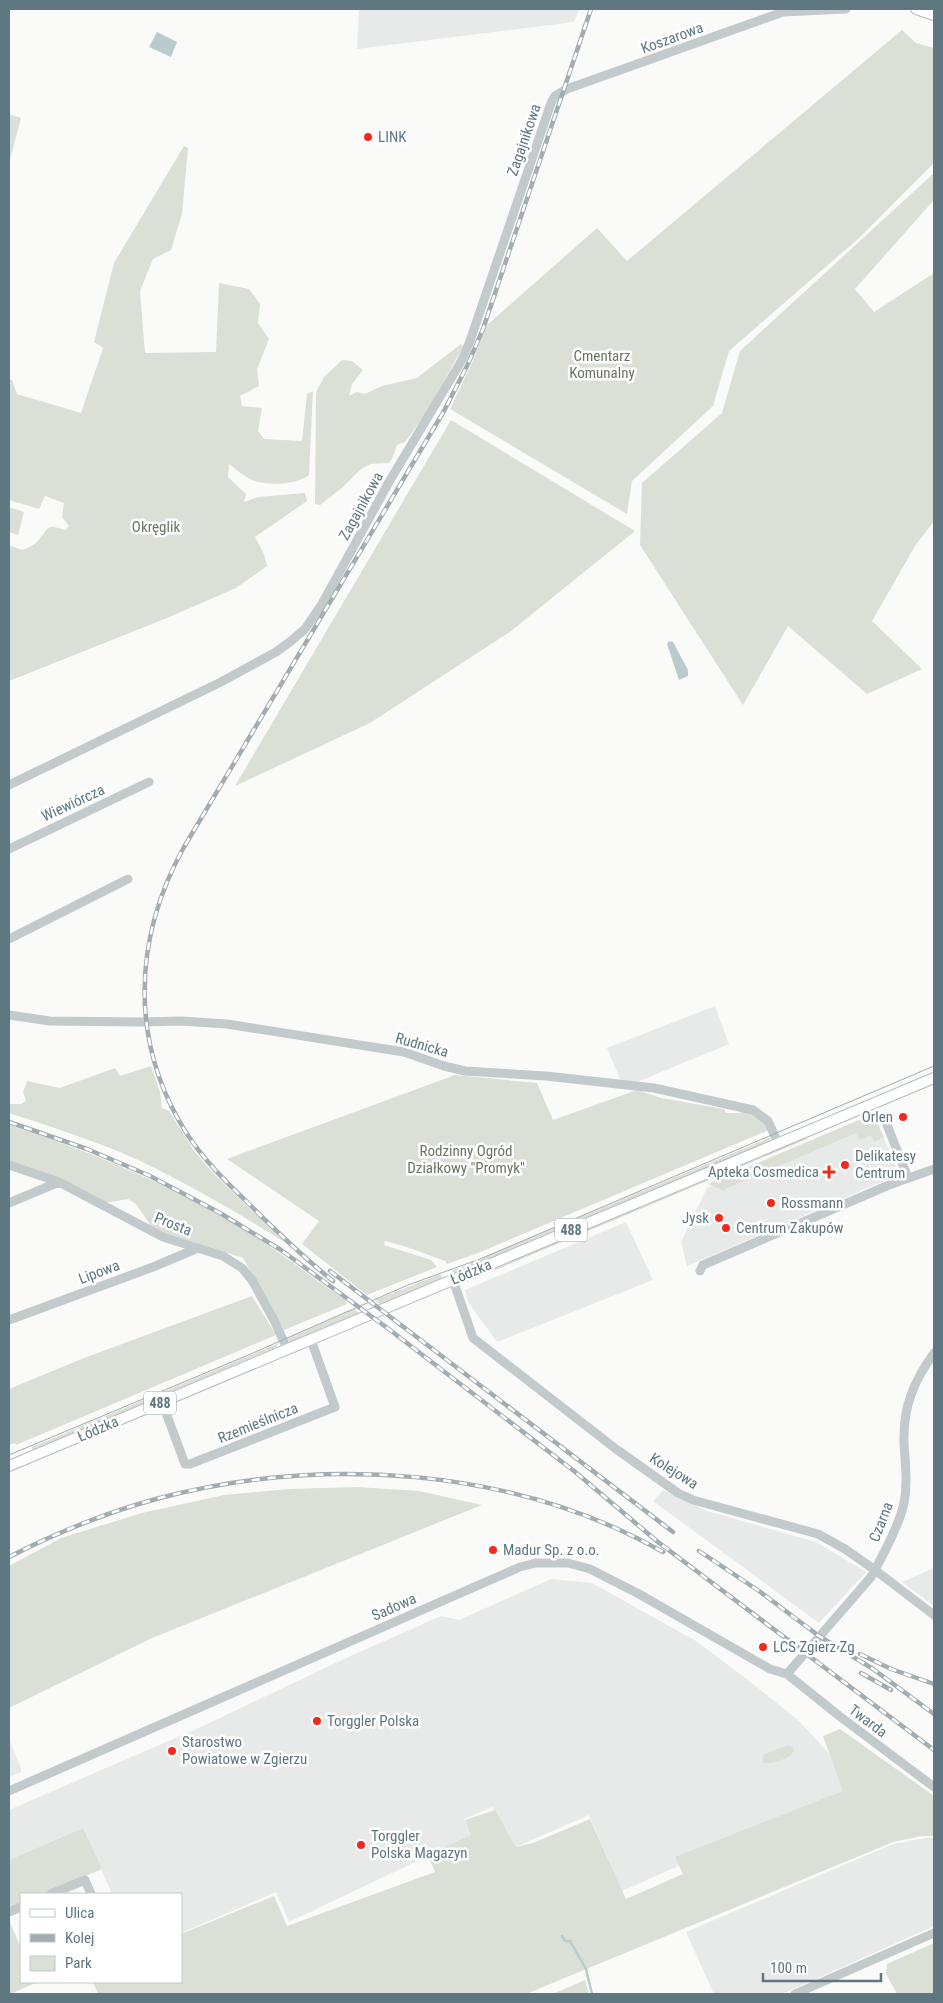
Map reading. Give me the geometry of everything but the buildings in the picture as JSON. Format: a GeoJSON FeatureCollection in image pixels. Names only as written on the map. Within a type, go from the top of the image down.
{"type":"FeatureCollection","features":[{"type":"Feature","properties":{"kind":"main road"},"geometry":{"type":"LineString","coordinates":[[916,9],[934,14]]}},
{"type":"Feature","properties":{"kind":"main road","name":"Łódzka"},"geometry":{"type":"LineString","coordinates":[[9,1466],[934,1078]]}},
{"type":"Feature","properties":{"kind":"street","name":"Koszarowa"},"geometry":{"type":"LineString","coordinates":[[567,89],[783,12],[846,9]]}},
{"type":"Feature","properties":{"kind":"street","name":"Zagajnikowa"},"geometry":{"type":"LineString","coordinates":[[9,785],[222,682],[276,652],[311,622],[462,360],[551,103],[555,96],[567,89]]}},
{"type":"Feature","properties":{"kind":"street","name":"Wiewiórcza"},"geometry":{"type":"LineString","coordinates":[[9,848],[149,782]]}},
{"type":"Feature","properties":{"kind":"street"},"geometry":{"type":"LineString","coordinates":[[9,939],[128,879]]}},
{"type":"Feature","properties":{"kind":"street","name":"Rudnicka"},"geometry":{"type":"LineString","coordinates":[[9,1015],[50,1021],[181,1021],[227,1024],[404,1052],[465,1071],[546,1076],[654,1088],[753,1110],[768,1121],[778,1143]]}},
{"type":"Feature","properties":{"kind":"street"},"geometry":{"type":"LineString","coordinates":[[886,1125],[908,1178]]}},
{"type":"Feature","properties":{"kind":"street","name":"Prosta"},"geometry":{"type":"LineString","coordinates":[[9,1165],[59,1182],[163,1237],[224,1256],[247,1274],[272,1315],[287,1350]]}},
{"type":"Feature","properties":{"kind":"street"},"geometry":{"type":"LineString","coordinates":[[700,1271],[703,1265],[908,1178],[934,1169]]}},
{"type":"Feature","properties":{"kind":"street"},"geometry":{"type":"LineString","coordinates":[[9,1203],[59,1182]]}},
{"type":"Feature","properties":{"kind":"street","name":"Lipowa"},"geometry":{"type":"LineString","coordinates":[[9,1320],[153,1267],[198,1248]]}},
{"type":"Feature","properties":{"kind":"street","name":"Kolejowa"},"geometry":{"type":"LineString","coordinates":[[453,1280],[473,1338],[601,1437],[678,1493],[693,1500],[818,1534],[845,1549],[934,1615]]}},
{"type":"Feature","properties":{"kind":"street","name":"Rzemieślnicza"},"geometry":{"type":"LineString","coordinates":[[162,1402],[186,1464],[335,1407],[311,1340]]}},
{"type":"Feature","properties":{"kind":"street","name":"Czarna"},"geometry":{"type":"LineString","coordinates":[[787,1674],[875,1570],[898,1521],[904,1504],[906,1481],[904,1431],[908,1404],[918,1376],[934,1353]]}},
{"type":"Feature","properties":{"kind":"street","name":"Sadowa"},"geometry":{"type":"LineString","coordinates":[[9,1791],[494,1578],[520,1567],[536,1563],[568,1564],[599,1573],[770,1669],[787,1674]]}},
{"type":"Feature","properties":{"kind":"street","name":"Twarda"},"geometry":{"type":"LineString","coordinates":[[787,1674],[934,1787]]}},
{"type":"Feature","properties":{"kind":"street"},"geometry":{"type":"LineString","coordinates":[[53,1893],[85,1880],[91,1893]]}},
{"type":"Feature","properties":{"kind":"street"},"geometry":{"type":"LineString","coordinates":[[795,1994],[934,1934]]}},
{"type":"Feature","properties":{"kind":"shaded area"},"geometry":{"type":"Polygon","coordinates":[[[359,9],[579,9],[574,22],[357,49],[359,9]]]}},
{"type":"Feature","properties":{"kind":"shaded area"},"geometry":{"type":"Polygon","coordinates":[[[157,32],[177,42],[171,57],[149,47],[157,32]]]}},
{"type":"Feature","properties":{"kind":"shaded area"},"geometry":{"type":"Polygon","coordinates":[[[669,641],[673,642],[688,670],[688,676],[679,680],[667,644],[669,641]]]}},
{"type":"Feature","properties":{"kind":"shaded area"},"geometry":{"type":"Polygon","coordinates":[[[715,1006],[729,1044],[637,1082],[621,1081],[607,1048],[715,1006]]]}},
{"type":"Feature","properties":{"kind":"shaded area"},"geometry":{"type":"Polygon","coordinates":[[[875,1118],[900,1174],[687,1266],[681,1242],[707,1188],[875,1118]]]}},
{"type":"Feature","properties":{"kind":"shaded area"},"geometry":{"type":"Polygon","coordinates":[[[626,1222],[653,1280],[497,1342],[468,1302],[465,1290],[626,1222]]]}},
{"type":"Feature","properties":{"kind":"shaded area"},"geometry":{"type":"Polygon","coordinates":[[[663,1490],[707,1511],[816,1542],[866,1572],[819,1623],[653,1501],[663,1490]]]}},
{"type":"Feature","properties":{"kind":"shaded area"},"geometry":{"type":"Polygon","coordinates":[[[934,1568],[934,1606],[902,1582],[934,1568]]]}},
{"type":"Feature","properties":{"kind":"shaded area"},"geometry":{"type":"Polygon","coordinates":[[[551,1579],[592,1583],[696,1641],[748,1680],[799,1721],[859,1786],[622,1891],[589,1815],[516,1847],[492,1807],[464,1819],[472,1835],[289,1922],[276,1892],[182,1933],[182,1893],[112,1893],[83,1828],[9,1860],[9,1810],[203,1726],[344,1659],[441,1616],[459,1620],[551,1579]]]}},
{"type":"Feature","properties":{"kind":"shaded area"},"geometry":{"type":"Polygon","coordinates":[[[9,1739],[21,1772],[9,1777],[9,1739]]]}},
{"type":"Feature","properties":{"kind":"shaded area"},"geometry":{"type":"Polygon","coordinates":[[[934,1838],[934,1926],[782,1994],[714,1994],[686,1932],[893,1844],[934,1838]]]}},
{"type":"Feature","properties":{"kind":"green space","name":"Cmentarz Komunalny"},"geometry":{"type":"Polygon","coordinates":[[[902,30],[916,43],[934,48],[934,163],[859,238],[729,351],[713,406],[632,481],[627,514],[450,409],[487,325],[597,228],[627,261],[902,30]]]}},
{"type":"Feature","properties":{"kind":"green space"},"geometry":{"type":"Polygon","coordinates":[[[9,114],[21,118],[9,164],[9,114]]]}},
{"type":"Feature","properties":{"kind":"green space","name":"Okręglik"},"geometry":{"type":"Polygon","coordinates":[[[184,146],[188,148],[182,214],[171,250],[153,259],[140,291],[145,353],[216,352],[219,283],[249,289],[260,304],[258,323],[269,339],[257,369],[259,386],[240,396],[242,406],[262,408],[258,431],[264,439],[302,441],[307,394],[313,391],[309,475],[289,483],[265,483],[249,478],[229,464],[228,477],[246,494],[244,502],[258,497],[305,493],[307,501],[255,537],[264,554],[267,566],[236,588],[167,618],[9,681],[9,545],[22,550],[35,543],[48,528],[53,527],[65,530],[69,526],[62,517],[64,503],[45,496],[39,509],[9,500],[9,379],[12,380],[17,394],[81,413],[103,348],[94,342],[114,263],[184,146]]]}},
{"type":"Feature","properties":{"kind":"green space"},"geometry":{"type":"Polygon","coordinates":[[[934,173],[934,200],[855,289],[874,312],[934,273],[934,521],[915,546],[872,621],[922,669],[867,694],[788,626],[743,705],[640,545],[642,483],[722,413],[740,351],[934,173]]]}},
{"type":"Feature","properties":{"kind":"green space"},"geometry":{"type":"Polygon","coordinates":[[[461,344],[463,347],[424,416],[405,442],[397,445],[389,463],[370,464],[360,470],[342,488],[320,505],[315,504],[316,392],[324,377],[342,360],[352,361],[363,370],[352,384],[349,396],[357,392],[365,394],[382,386],[417,378],[461,344]]]}},
{"type":"Feature","properties":{"kind":"green space"},"geometry":{"type":"Polygon","coordinates":[[[451,420],[635,531],[511,631],[370,723],[235,786],[451,420]]]}},
{"type":"Feature","properties":{"kind":"green space"},"geometry":{"type":"Polygon","coordinates":[[[9,507],[24,512],[18,535],[9,532],[9,507]]]}},
{"type":"Feature","properties":{"kind":"green space"},"geometry":{"type":"Polygon","coordinates":[[[151,1066],[160,1092],[162,1108],[169,1111],[194,1151],[215,1175],[284,1242],[212,1199],[138,1160],[90,1140],[9,1113],[9,1104],[21,1104],[26,1101],[23,1092],[27,1081],[60,1088],[115,1068],[120,1076],[151,1066]]]}},
{"type":"Feature","properties":{"kind":"green space","name":"Rodzinny Ogród Działkowy \"Promyk\""},"geometry":{"type":"Polygon","coordinates":[[[455,1075],[537,1083],[553,1120],[637,1090],[661,1098],[724,1109],[726,1113],[740,1113],[741,1110],[757,1114],[769,1130],[478,1253],[447,1264],[445,1261],[385,1241],[384,1245],[431,1260],[437,1267],[367,1295],[302,1244],[319,1221],[227,1159],[455,1075]]]}},
{"type":"Feature","properties":{"kind":"green space"},"geometry":{"type":"Polygon","coordinates":[[[873,1114],[884,1137],[874,1142],[871,1135],[860,1140],[856,1133],[725,1189],[726,1192],[708,1184],[873,1114]]]}},
{"type":"Feature","properties":{"kind":"green space"},"geometry":{"type":"Polygon","coordinates":[[[9,1125],[132,1171],[220,1215],[260,1240],[345,1300],[347,1304],[284,1330],[243,1258],[153,1229],[136,1204],[128,1199],[104,1203],[9,1162],[9,1125]]]}},
{"type":"Feature","properties":{"kind":"green space"},"geometry":{"type":"Polygon","coordinates":[[[771,1137],[768,1142],[455,1273],[451,1271],[771,1137]]]}},
{"type":"Feature","properties":{"kind":"green space"},"geometry":{"type":"Polygon","coordinates":[[[806,1137],[807,1139],[462,1284],[464,1281],[806,1137]]]}},
{"type":"Feature","properties":{"kind":"green space"},"geometry":{"type":"Polygon","coordinates":[[[441,1274],[442,1278],[438,1281],[380,1304],[375,1300],[441,1274]]]}},
{"type":"Feature","properties":{"kind":"green space"},"geometry":{"type":"Polygon","coordinates":[[[252,1296],[276,1335],[16,1445],[15,1443],[9,1445],[9,1389],[84,1358],[252,1296]]]}},
{"type":"Feature","properties":{"kind":"green space"},"geometry":{"type":"Polygon","coordinates":[[[354,1309],[359,1313],[293,1342],[286,1339],[354,1309]]]}},
{"type":"Feature","properties":{"kind":"green space"},"geometry":{"type":"Polygon","coordinates":[[[279,1343],[275,1348],[33,1450],[32,1447],[279,1343]]]}},
{"type":"Feature","properties":{"kind":"green space"},"geometry":{"type":"Polygon","coordinates":[[[357,1487],[419,1491],[482,1505],[152,1638],[9,1708],[9,1566],[61,1538],[142,1513],[224,1495],[289,1489],[357,1487]]]}},
{"type":"Feature","properties":{"kind":"green space"},"geometry":{"type":"Polygon","coordinates":[[[840,1729],[934,1796],[934,1836],[922,1836],[893,1842],[526,1994],[98,1994],[93,1983],[182,1983],[182,1934],[274,1896],[287,1926],[435,1872],[428,1855],[471,1835],[465,1820],[495,1810],[516,1847],[533,1843],[590,1819],[626,1899],[683,1874],[675,1857],[843,1791],[823,1736],[840,1729]]]}},
{"type":"Feature","properties":{"kind":"green space"},"geometry":{"type":"Polygon","coordinates":[[[789,1745],[793,1747],[794,1751],[792,1754],[776,1762],[764,1763],[762,1759],[764,1754],[789,1745]]]}},
{"type":"Feature","properties":{"kind":"green space"},"geometry":{"type":"Polygon","coordinates":[[[83,1828],[102,1869],[45,1893],[20,1893],[20,1904],[9,1909],[9,1860],[83,1828]]]}},
{"type":"Feature","properties":{"kind":"green space"},"geometry":{"type":"Polygon","coordinates":[[[9,1920],[20,1946],[20,1983],[36,1983],[10,1994],[9,1920]]]}},
{"type":"Feature","properties":{"kind":"green space"},"geometry":{"type":"Polygon","coordinates":[[[934,1943],[934,1994],[897,1994],[886,1974],[887,1964],[934,1943]]]}},
{"type":"Feature","properties":{"kind":"green space"},"geometry":{"type":"Polygon","coordinates":[[[585,1980],[589,1994],[553,1994],[585,1980]]]}},
{"type":"Feature","properties":{"kind":"waterway"},"geometry":{"type":"LineString","coordinates":[[562,1936],[565,1941],[570,1941],[586,1969],[592,1994]]}},
{"type":"Feature","properties":{"kind":"tram line"},"geometry":{"type":"LineString","coordinates":[[9,1455],[246,1356],[408,1285],[480,1259],[934,1066]]}},
{"type":"Feature","properties":{"kind":"railway"},"geometry":{"type":"LineString","coordinates":[[333,1281],[289,1243],[231,1186],[187,1134],[168,1099],[155,1064],[147,1027],[145,991],[147,954],[155,918],[167,882],[184,847],[444,411],[468,364],[483,329],[591,9]]}},
{"type":"Feature","properties":{"kind":"railway"},"geometry":{"type":"LineString","coordinates":[[9,1122],[87,1149],[150,1176],[220,1213],[281,1250],[386,1327],[574,1471],[658,1542],[934,1750]]}},
{"type":"Feature","properties":{"kind":"railway"},"geometry":{"type":"LineString","coordinates":[[330,1271],[673,1532]]}},
{"type":"Feature","properties":{"kind":"railway"},"geometry":{"type":"LineString","coordinates":[[9,1557],[81,1524],[156,1499],[219,1485],[284,1477],[349,1474],[415,1477],[480,1486],[544,1502],[605,1524],[663,1552]]}},
{"type":"Feature","properties":{"kind":"railway"},"geometry":{"type":"LineString","coordinates":[[699,1551],[759,1591],[819,1636],[873,1669],[934,1714]]}},
{"type":"Feature","properties":{"kind":"railway"},"geometry":{"type":"LineString","coordinates":[[860,1654],[891,1669],[934,1684]]}},
{"type":"Feature","properties":{"kind":"railway"},"geometry":{"type":"LineString","coordinates":[[861,1673],[891,1690]]}},
{"type":"Feature","properties":{"kind":"place","name":"LINK"},"geometry":{"type":"Point","coordinates":[368,137]}},
{"type":"Feature","properties":{"kind":"place","name":"Orlen"},"geometry":{"type":"Point","coordinates":[903,1117]}},
{"type":"Feature","properties":{"kind":"place","name":"Delikatesy Centrum"},"geometry":{"type":"Point","coordinates":[845,1165]}},
{"type":"Feature","properties":{"kind":"place","name":"Apteka Cosmedica"},"geometry":{"type":"Point","coordinates":[829,1172]}},
{"type":"Feature","properties":{"kind":"place","name":"Rossmann"},"geometry":{"type":"Point","coordinates":[771,1203]}},
{"type":"Feature","properties":{"kind":"place","name":"Jysk"},"geometry":{"type":"Point","coordinates":[719,1218]}},
{"type":"Feature","properties":{"kind":"place","name":"Centrum Zakupów"},"geometry":{"type":"Point","coordinates":[726,1228]}},
{"type":"Feature","properties":{"kind":"place","name":"Madur Sp. z o.o."},"geometry":{"type":"Point","coordinates":[493,1550]}},
{"type":"Feature","properties":{"kind":"place","name":"LCS Zgierz Zg"},"geometry":{"type":"Point","coordinates":[763,1647]}},
{"type":"Feature","properties":{"kind":"place","name":"Torggler Polska"},"geometry":{"type":"Point","coordinates":[317,1721]}},
{"type":"Feature","properties":{"kind":"place","name":"Starostwo Powiatowe w Zgierzu"},"geometry":{"type":"Point","coordinates":[172,1751]}},
{"type":"Feature","properties":{"kind":"place","name":"Torggler Polska Magazyn"},"geometry":{"type":"Point","coordinates":[361,1845]}}]}
